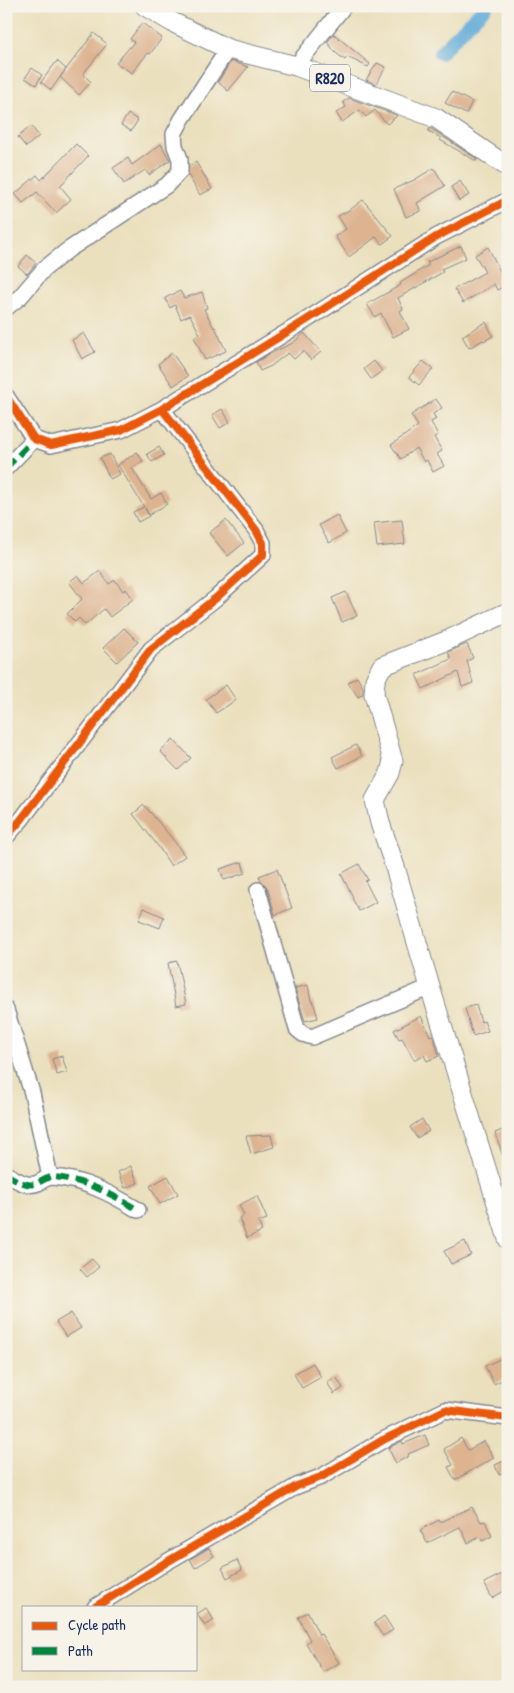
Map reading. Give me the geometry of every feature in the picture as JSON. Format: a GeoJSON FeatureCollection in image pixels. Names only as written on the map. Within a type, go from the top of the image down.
{"type":"FeatureCollection","features":[{"type":"Feature","properties":{"kind":"main road","name":"R820"},"geometry":{"type":"LineString","coordinates":[[146,6],[172,22],[228,49],[296,66],[436,118],[508,167]]}},
{"type":"Feature","properties":{"kind":"main road"},"geometry":{"type":"LineString","coordinates":[[508,612],[446,641],[382,666],[375,680],[374,694],[393,761],[390,773],[375,800],[380,823],[508,1239]]}},
{"type":"Feature","properties":{"kind":"street"},"geometry":{"type":"LineString","coordinates":[[296,66],[344,6]]}},
{"type":"Feature","properties":{"kind":"street"},"geometry":{"type":"LineString","coordinates":[[6,308],[56,259],[167,185],[180,171],[180,159],[175,146],[174,134],[228,49]]}},
{"type":"Feature","properties":{"kind":"street"},"geometry":{"type":"LineString","coordinates":[[6,396],[34,439],[51,445],[121,430],[162,409],[436,237],[508,200]]}},
{"type":"Feature","properties":{"kind":"street"},"geometry":{"type":"LineString","coordinates":[[6,837],[22,820],[151,649],[216,598],[263,555],[264,544],[256,530],[162,409]]}},
{"type":"Feature","properties":{"kind":"street"},"geometry":{"type":"LineString","coordinates":[[6,468],[34,439]]}},
{"type":"Feature","properties":{"kind":"street"},"geometry":{"type":"LineString","coordinates":[[258,890],[297,1028],[303,1034],[312,1037],[430,987]]}},
{"type":"Feature","properties":{"kind":"street"},"geometry":{"type":"LineString","coordinates":[[6,1010],[32,1093],[50,1177]]}},
{"type":"Feature","properties":{"kind":"street"},"geometry":{"type":"LineString","coordinates":[[6,1174],[20,1182],[34,1185],[50,1177],[78,1182],[115,1196],[138,1210]]}},
{"type":"Feature","properties":{"kind":"street"},"geometry":{"type":"LineString","coordinates":[[97,1606],[165,1563],[297,1486],[321,1477],[383,1440],[446,1410],[508,1418]]}},
{"type":"Feature","properties":{"kind":"building"},"geometry":{"type":"Polygon","coordinates":[[[142,23],[162,38],[132,73],[116,63],[134,42],[130,39],[142,23]]]}},
{"type":"Feature","properties":{"kind":"building"},"geometry":{"type":"Polygon","coordinates":[[[94,33],[107,44],[83,74],[91,82],[79,95],[60,77],[94,33]]]}},
{"type":"Feature","properties":{"kind":"building"},"geometry":{"type":"Polygon","coordinates":[[[334,34],[370,64],[368,67],[347,57],[345,60],[336,53],[327,42],[334,34]]]}},
{"type":"Feature","properties":{"kind":"building"},"geometry":{"type":"Polygon","coordinates":[[[57,61],[66,69],[51,90],[41,82],[57,61]]]}},
{"type":"Feature","properties":{"kind":"building"},"geometry":{"type":"Polygon","coordinates":[[[231,61],[248,67],[228,91],[218,82],[231,61]]]}},
{"type":"Feature","properties":{"kind":"building"},"geometry":{"type":"Polygon","coordinates":[[[377,63],[386,67],[376,84],[366,80],[377,63]]]}},
{"type":"Feature","properties":{"kind":"building"},"geometry":{"type":"Polygon","coordinates":[[[32,68],[42,75],[36,85],[25,78],[32,68]]]}},
{"type":"Feature","properties":{"kind":"building"},"geometry":{"type":"Polygon","coordinates":[[[452,92],[472,102],[466,114],[445,103],[452,92]]]}},
{"type":"Feature","properties":{"kind":"building"},"geometry":{"type":"Polygon","coordinates":[[[349,98],[397,116],[387,124],[375,110],[366,117],[360,110],[342,122],[336,113],[346,107],[343,102],[349,98]]]}},
{"type":"Feature","properties":{"kind":"building"},"geometry":{"type":"Polygon","coordinates":[[[128,114],[138,120],[131,131],[121,125],[128,114]]]}},
{"type":"Feature","properties":{"kind":"building"},"geometry":{"type":"Polygon","coordinates":[[[31,126],[39,136],[26,147],[18,137],[31,126]]]}},
{"type":"Feature","properties":{"kind":"building"},"geometry":{"type":"Polygon","coordinates":[[[430,128],[477,159],[476,161],[440,140],[441,138],[428,131],[430,128]]]}},
{"type":"Feature","properties":{"kind":"building"},"geometry":{"type":"Polygon","coordinates":[[[76,144],[88,156],[60,186],[71,199],[56,213],[37,192],[23,203],[15,194],[37,175],[41,180],[76,144]]]}},
{"type":"Feature","properties":{"kind":"building"},"geometry":{"type":"Polygon","coordinates":[[[161,144],[170,160],[149,175],[145,170],[124,184],[113,168],[128,158],[132,165],[161,144]]]}},
{"type":"Feature","properties":{"kind":"building"},"geometry":{"type":"Polygon","coordinates":[[[196,162],[212,189],[200,195],[188,175],[189,166],[196,162]]]}},
{"type":"Feature","properties":{"kind":"building"},"geometry":{"type":"Polygon","coordinates":[[[434,168],[445,186],[417,203],[421,211],[406,217],[394,189],[434,168]]]}},
{"type":"Feature","properties":{"kind":"building"},"geometry":{"type":"Polygon","coordinates":[[[460,181],[469,195],[459,201],[451,187],[460,181]]]}},
{"type":"Feature","properties":{"kind":"building"},"geometry":{"type":"Polygon","coordinates":[[[363,200],[393,236],[382,244],[376,237],[349,257],[335,236],[346,229],[338,216],[363,200]]]}},
{"type":"Feature","properties":{"kind":"building"},"geometry":{"type":"Polygon","coordinates":[[[461,246],[466,258],[441,269],[443,272],[398,298],[403,309],[400,311],[409,329],[393,337],[381,313],[375,317],[367,304],[401,285],[400,283],[429,265],[427,262],[461,246]]]}},
{"type":"Feature","properties":{"kind":"building"},"geometry":{"type":"Polygon","coordinates":[[[488,247],[507,285],[497,290],[494,284],[463,303],[454,289],[485,272],[475,255],[488,247]]]}},
{"type":"Feature","properties":{"kind":"building"},"geometry":{"type":"Polygon","coordinates":[[[27,255],[36,263],[27,274],[18,266],[27,255]]]}},
{"type":"Feature","properties":{"kind":"building"},"geometry":{"type":"Polygon","coordinates":[[[180,291],[184,298],[202,292],[207,308],[204,309],[226,351],[205,360],[194,337],[200,334],[190,315],[181,319],[175,305],[170,308],[165,298],[180,291]]]}},
{"type":"Feature","properties":{"kind":"building"},"geometry":{"type":"Polygon","coordinates":[[[486,322],[493,336],[469,348],[462,336],[486,322]]]}},
{"type":"Feature","properties":{"kind":"building"},"geometry":{"type":"Polygon","coordinates":[[[84,333],[95,352],[82,359],[72,340],[84,333]]]}},
{"type":"Feature","properties":{"kind":"building"},"geometry":{"type":"Polygon","coordinates":[[[304,333],[321,352],[311,360],[303,351],[294,359],[288,353],[271,366],[260,371],[256,362],[293,343],[304,333]]]}},
{"type":"Feature","properties":{"kind":"building"},"geometry":{"type":"Polygon","coordinates":[[[172,353],[188,376],[173,386],[158,364],[172,353]]]}},
{"type":"Feature","properties":{"kind":"building"},"geometry":{"type":"Polygon","coordinates":[[[374,361],[382,371],[371,379],[364,369],[374,361]]]}},
{"type":"Feature","properties":{"kind":"building"},"geometry":{"type":"Polygon","coordinates":[[[423,361],[433,369],[419,385],[409,377],[423,361]]]}},
{"type":"Feature","properties":{"kind":"building"},"geometry":{"type":"Polygon","coordinates":[[[436,399],[442,408],[433,414],[436,419],[431,422],[438,435],[434,437],[442,451],[437,454],[444,466],[433,472],[427,460],[424,462],[416,448],[401,459],[391,445],[418,426],[411,415],[436,399]]]}},
{"type":"Feature","properties":{"kind":"building"},"geometry":{"type":"Polygon","coordinates":[[[222,409],[230,422],[220,428],[212,415],[222,409]]]}},
{"type":"Feature","properties":{"kind":"building"},"geometry":{"type":"Polygon","coordinates":[[[159,447],[164,455],[152,462],[147,454],[159,447]]]}},
{"type":"Feature","properties":{"kind":"building"},"geometry":{"type":"Polygon","coordinates":[[[137,452],[143,461],[132,468],[151,499],[161,493],[167,504],[149,515],[145,508],[149,516],[138,522],[133,512],[144,507],[118,465],[137,452]]]}},
{"type":"Feature","properties":{"kind":"building"},"geometry":{"type":"Polygon","coordinates":[[[110,454],[120,474],[110,479],[100,458],[110,454]]]}},
{"type":"Feature","properties":{"kind":"building"},"geometry":{"type":"Polygon","coordinates":[[[337,515],[346,533],[329,543],[319,525],[337,515]]]}},
{"type":"Feature","properties":{"kind":"building"},"geometry":{"type":"Polygon","coordinates":[[[226,520],[244,543],[228,556],[209,533],[226,520]]]}},
{"type":"Feature","properties":{"kind":"building"},"geometry":{"type":"Polygon","coordinates":[[[402,520],[405,544],[377,547],[374,523],[402,520]]]}},
{"type":"Feature","properties":{"kind":"building"},"geometry":{"type":"Polygon","coordinates":[[[100,571],[109,584],[115,580],[123,591],[126,589],[133,599],[110,617],[104,609],[85,625],[79,618],[75,622],[67,614],[82,599],[69,582],[78,575],[84,583],[100,571]]]}},
{"type":"Feature","properties":{"kind":"building"},"geometry":{"type":"Polygon","coordinates":[[[346,592],[357,616],[342,622],[332,598],[346,592]]]}},
{"type":"Feature","properties":{"kind":"building"},"geometry":{"type":"Polygon","coordinates":[[[124,628],[138,642],[117,662],[103,648],[124,628]]]}},
{"type":"Feature","properties":{"kind":"building"},"geometry":{"type":"Polygon","coordinates":[[[467,644],[473,658],[467,661],[473,683],[462,687],[458,672],[423,689],[416,675],[451,659],[448,652],[467,644]]]}},
{"type":"Feature","properties":{"kind":"building"},"geometry":{"type":"Polygon","coordinates":[[[357,677],[363,687],[363,694],[358,697],[348,682],[357,677]]]}},
{"type":"Feature","properties":{"kind":"building"},"geometry":{"type":"Polygon","coordinates":[[[226,685],[236,700],[216,713],[206,699],[226,685]]]}},
{"type":"Feature","properties":{"kind":"building"},"geometry":{"type":"Polygon","coordinates":[[[173,739],[191,758],[178,770],[160,751],[173,739]]]}},
{"type":"Feature","properties":{"kind":"building"},"geometry":{"type":"Polygon","coordinates":[[[356,745],[362,756],[338,768],[332,757],[356,745]]]}},
{"type":"Feature","properties":{"kind":"building"},"geometry":{"type":"Polygon","coordinates":[[[144,805],[185,856],[171,866],[133,814],[144,805]]]}},
{"type":"Feature","properties":{"kind":"building"},"geometry":{"type":"Polygon","coordinates":[[[242,862],[245,873],[224,880],[220,869],[242,862]]]}},
{"type":"Feature","properties":{"kind":"building"},"geometry":{"type":"Polygon","coordinates":[[[359,864],[368,880],[365,881],[376,902],[359,911],[341,874],[359,864]]]}},
{"type":"Feature","properties":{"kind":"building"},"geometry":{"type":"Polygon","coordinates":[[[277,869],[292,908],[275,915],[267,887],[259,876],[277,869]]]}},
{"type":"Feature","properties":{"kind":"building"},"geometry":{"type":"Polygon","coordinates":[[[144,908],[164,917],[160,928],[139,920],[144,908]]]}},
{"type":"Feature","properties":{"kind":"building"},"geometry":{"type":"Polygon","coordinates":[[[177,961],[186,1004],[176,1006],[168,963],[177,961]]]}},
{"type":"Feature","properties":{"kind":"building"},"geometry":{"type":"Polygon","coordinates":[[[308,985],[311,1001],[313,1001],[318,1018],[305,1021],[295,988],[308,985]]]}},
{"type":"Feature","properties":{"kind":"building"},"geometry":{"type":"Polygon","coordinates":[[[476,1005],[481,1022],[484,1021],[488,1031],[473,1036],[465,1008],[476,1005]]]}},
{"type":"Feature","properties":{"kind":"building"},"geometry":{"type":"Polygon","coordinates":[[[421,1016],[430,1036],[433,1035],[439,1056],[427,1061],[424,1055],[414,1060],[402,1038],[399,1039],[394,1030],[421,1016]]]}},
{"type":"Feature","properties":{"kind":"building"},"geometry":{"type":"Polygon","coordinates":[[[62,1056],[67,1072],[57,1075],[52,1059],[62,1056]]]}},
{"type":"Feature","properties":{"kind":"building"},"geometry":{"type":"Polygon","coordinates":[[[422,1119],[429,1131],[417,1138],[410,1127],[422,1119]]]}},
{"type":"Feature","properties":{"kind":"building"},"geometry":{"type":"Polygon","coordinates":[[[505,1129],[508,1136],[508,1165],[506,1165],[495,1133],[505,1129]]]}},
{"type":"Feature","properties":{"kind":"building"},"geometry":{"type":"Polygon","coordinates":[[[271,1135],[274,1147],[251,1154],[246,1136],[271,1135]]]}},
{"type":"Feature","properties":{"kind":"building"},"geometry":{"type":"Polygon","coordinates":[[[131,1166],[138,1183],[125,1188],[118,1172],[131,1166]]]}},
{"type":"Feature","properties":{"kind":"building"},"geometry":{"type":"Polygon","coordinates":[[[168,1176],[178,1194],[160,1204],[150,1186],[168,1176]]]}},
{"type":"Feature","properties":{"kind":"building"},"geometry":{"type":"Polygon","coordinates":[[[257,1196],[267,1219],[258,1222],[262,1231],[247,1238],[239,1218],[244,1215],[239,1205],[257,1196]]]}},
{"type":"Feature","properties":{"kind":"building"},"geometry":{"type":"Polygon","coordinates":[[[465,1241],[471,1255],[451,1264],[444,1251],[465,1241]]]}},
{"type":"Feature","properties":{"kind":"building"},"geometry":{"type":"Polygon","coordinates":[[[92,1259],[99,1267],[87,1277],[80,1269],[92,1259]]]}},
{"type":"Feature","properties":{"kind":"building"},"geometry":{"type":"Polygon","coordinates":[[[71,1313],[81,1328],[66,1337],[56,1322],[71,1313]]]}},
{"type":"Feature","properties":{"kind":"building"},"geometry":{"type":"Polygon","coordinates":[[[508,1355],[508,1377],[494,1384],[485,1366],[508,1355]]]}},
{"type":"Feature","properties":{"kind":"building"},"geometry":{"type":"Polygon","coordinates":[[[313,1363],[321,1377],[302,1388],[294,1374],[313,1363]]]}},
{"type":"Feature","properties":{"kind":"building"},"geometry":{"type":"Polygon","coordinates":[[[336,1377],[343,1388],[334,1394],[327,1382],[336,1377]]]}},
{"type":"Feature","properties":{"kind":"building"},"geometry":{"type":"Polygon","coordinates":[[[425,1435],[429,1445],[408,1454],[409,1456],[396,1463],[388,1448],[402,1441],[403,1444],[425,1435]]]}},
{"type":"Feature","properties":{"kind":"building"},"geometry":{"type":"Polygon","coordinates":[[[461,1438],[468,1450],[484,1441],[494,1458],[455,1480],[448,1467],[453,1465],[444,1449],[461,1438]]]}},
{"type":"Feature","properties":{"kind":"building"},"geometry":{"type":"Polygon","coordinates":[[[508,1459],[508,1471],[499,1475],[495,1465],[508,1459]]]}},
{"type":"Feature","properties":{"kind":"building"},"geometry":{"type":"Polygon","coordinates":[[[472,1507],[481,1522],[485,1521],[492,1536],[482,1541],[480,1537],[468,1543],[460,1527],[427,1543],[420,1530],[472,1507]]]}},
{"type":"Feature","properties":{"kind":"building"},"geometry":{"type":"Polygon","coordinates":[[[209,1548],[214,1556],[195,1568],[190,1559],[209,1548]]]}},
{"type":"Feature","properties":{"kind":"building"},"geometry":{"type":"Polygon","coordinates":[[[237,1560],[242,1570],[227,1578],[222,1568],[237,1560]]]}},
{"type":"Feature","properties":{"kind":"building"},"geometry":{"type":"Polygon","coordinates":[[[504,1573],[508,1580],[508,1589],[492,1598],[484,1583],[504,1573]]]}},
{"type":"Feature","properties":{"kind":"building"},"geometry":{"type":"Polygon","coordinates":[[[206,1608],[214,1620],[205,1626],[198,1613],[206,1608]]]}},
{"type":"Feature","properties":{"kind":"building"},"geometry":{"type":"Polygon","coordinates":[[[308,1612],[319,1635],[321,1634],[339,1663],[323,1672],[306,1643],[310,1640],[298,1617],[308,1612]]]}},
{"type":"Feature","properties":{"kind":"building"},"geometry":{"type":"Polygon","coordinates":[[[384,1616],[393,1630],[383,1636],[374,1623],[384,1616]]]}},
{"type":"Feature","properties":{"kind":"waterway"},"geometry":{"type":"LineString","coordinates":[[440,53],[486,6]]}},
{"type":"Feature","properties":{"kind":"marked path"},"geometry":{"type":"LineString","coordinates":[[6,468],[34,439]]}},
{"type":"Feature","properties":{"kind":"marked path"},"geometry":{"type":"LineString","coordinates":[[6,1174],[21,1182],[30,1184],[38,1183],[46,1178],[64,1178],[108,1193],[138,1210]]}},
{"type":"Feature","properties":{"kind":"cycle path"},"geometry":{"type":"LineString","coordinates":[[6,396],[34,439],[51,445],[121,430],[162,409],[436,237],[508,200]]}},
{"type":"Feature","properties":{"kind":"cycle path"},"geometry":{"type":"LineString","coordinates":[[6,837],[151,649],[216,598],[263,555],[263,543],[256,530],[162,409]]}},
{"type":"Feature","properties":{"kind":"cycle path"},"geometry":{"type":"LineString","coordinates":[[97,1606],[165,1563],[297,1486],[321,1477],[383,1440],[445,1410],[508,1418]]}}]}
